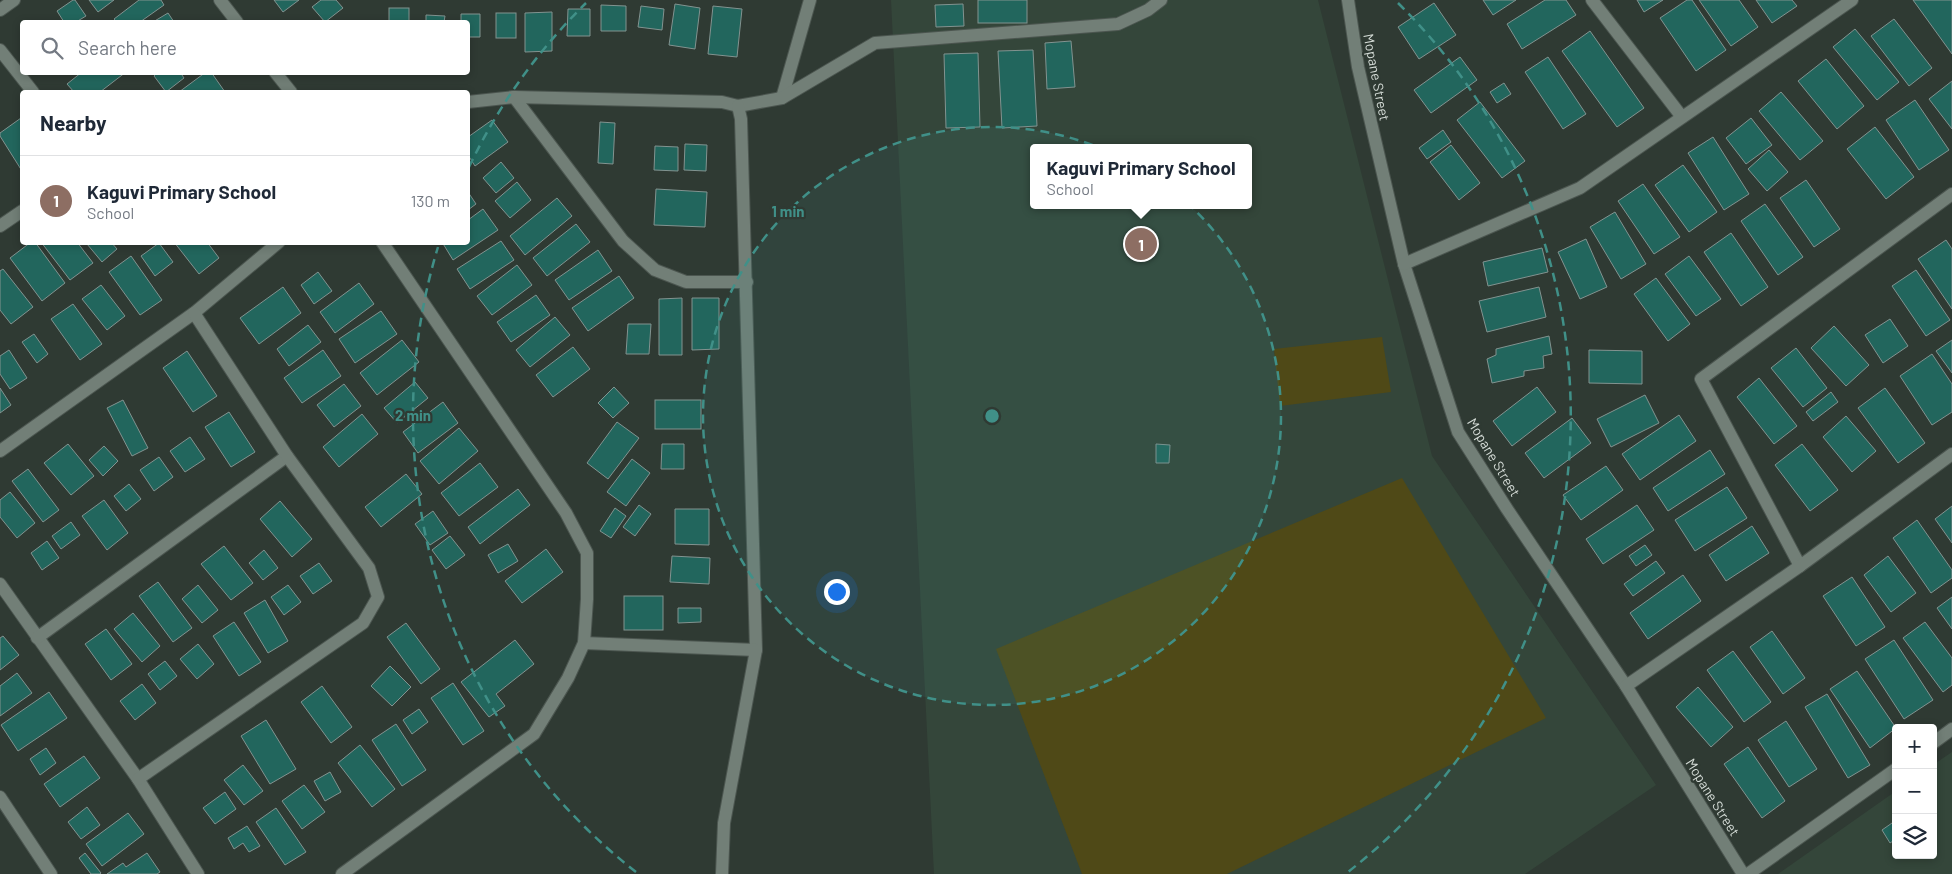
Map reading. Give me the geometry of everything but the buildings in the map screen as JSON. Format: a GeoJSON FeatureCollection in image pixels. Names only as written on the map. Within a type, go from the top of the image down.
{"type":"FeatureCollection","features":[{"type":"Feature","properties":{"kind":"street"},"geometry":{"type":"LineString","coordinates":[[0,10],[14,0]]}},
{"type":"Feature","properties":{"kind":"street"},"geometry":{"type":"LineString","coordinates":[[220,0],[235,20]]}},
{"type":"Feature","properties":{"kind":"street"},"geometry":{"type":"LineString","coordinates":[[782,98],[810,0]]}},
{"type":"Feature","properties":{"kind":"street"},"geometry":{"type":"LineString","coordinates":[[470,102],[514,97],[722,102],[738,106],[782,98],[875,43],[1118,24],[1148,10],[1161,0]]}},
{"type":"Feature","properties":{"kind":"street","name":"Mopane Street"},"geometry":{"type":"LineString","coordinates":[[1348,0],[1358,67],[1404,264],[1458,432],[1626,686],[1743,874]]}},
{"type":"Feature","properties":{"kind":"street"},"geometry":{"type":"LineString","coordinates":[[1592,0],[1682,117]]}},
{"type":"Feature","properties":{"kind":"street"},"geometry":{"type":"LineString","coordinates":[[1404,264],[1580,188],[1852,0]]}},
{"type":"Feature","properties":{"kind":"street"},"geometry":{"type":"LineString","coordinates":[[0,50],[31,90]]}},
{"type":"Feature","properties":{"kind":"street"},"geometry":{"type":"LineString","coordinates":[[277,75],[289,90]]}},
{"type":"Feature","properties":{"kind":"street"},"geometry":{"type":"LineString","coordinates":[[514,97],[623,241],[655,270],[686,282],[747,282]]}},
{"type":"Feature","properties":{"kind":"street"},"geometry":{"type":"LineString","coordinates":[[722,874],[724,823],[756,650],[747,282],[741,119],[738,106]]}},
{"type":"Feature","properties":{"kind":"street"},"geometry":{"type":"LineString","coordinates":[[1800,566],[1701,379],[1952,194]]}},
{"type":"Feature","properties":{"kind":"street"},"geometry":{"type":"LineString","coordinates":[[0,226],[20,212]]}},
{"type":"Feature","properties":{"kind":"street"},"geometry":{"type":"LineString","coordinates":[[0,451],[194,312],[275,245]]}},
{"type":"Feature","properties":{"kind":"street"},"geometry":{"type":"LineString","coordinates":[[342,874],[534,734],[568,678],[584,643],[587,599],[587,553],[566,513],[384,245]]}},
{"type":"Feature","properties":{"kind":"street"},"geometry":{"type":"LineString","coordinates":[[138,779],[363,623],[378,597],[369,568],[287,456],[194,312]]}},
{"type":"Feature","properties":{"kind":"street"},"geometry":{"type":"LineString","coordinates":[[1626,686],[1800,566],[1952,454]]}},
{"type":"Feature","properties":{"kind":"street"},"geometry":{"type":"LineString","coordinates":[[37,638],[287,456]]}},
{"type":"Feature","properties":{"kind":"street"},"geometry":{"type":"LineString","coordinates":[[0,584],[138,779],[198,874]]}},
{"type":"Feature","properties":{"kind":"street"},"geometry":{"type":"LineString","coordinates":[[584,643],[756,650]]}},
{"type":"Feature","properties":{"kind":"street"},"geometry":{"type":"LineString","coordinates":[[1937,740],[1952,729]]}},
{"type":"Feature","properties":{"kind":"street"},"geometry":{"type":"LineString","coordinates":[[1748,874],[1892,772]]}},
{"type":"Feature","properties":{"kind":"street"},"geometry":{"type":"LineString","coordinates":[[0,797],[51,874]]}},
{"type":"Feature","properties":{"kind":"shaded area"},"geometry":{"type":"Polygon","coordinates":[[[891,0],[1318,0],[1432,456],[1656,785],[1525,874],[934,874],[891,0]]]}},
{"type":"Feature","properties":{"kind":"shaded area"},"geometry":{"type":"Polygon","coordinates":[[[1382,337],[1391,392],[1280,406],[1274,349],[1382,337]]]}},
{"type":"Feature","properties":{"kind":"shaded area"},"geometry":{"type":"Polygon","coordinates":[[[1402,478],[1546,718],[1227,874],[1082,874],[996,649],[1402,478]]]}},
{"type":"Feature","properties":{"kind":"shaded area"},"geometry":{"type":"Polygon","coordinates":[[[1952,752],[1952,874],[1778,874],[1892,794],[1892,859],[1937,859],[1937,762],[1952,752]]]}},
{"type":"Feature","properties":{"kind":"place","name":"Kaguvi Primary School"},"geometry":{"type":"Point","coordinates":[1141,244]}}]}
